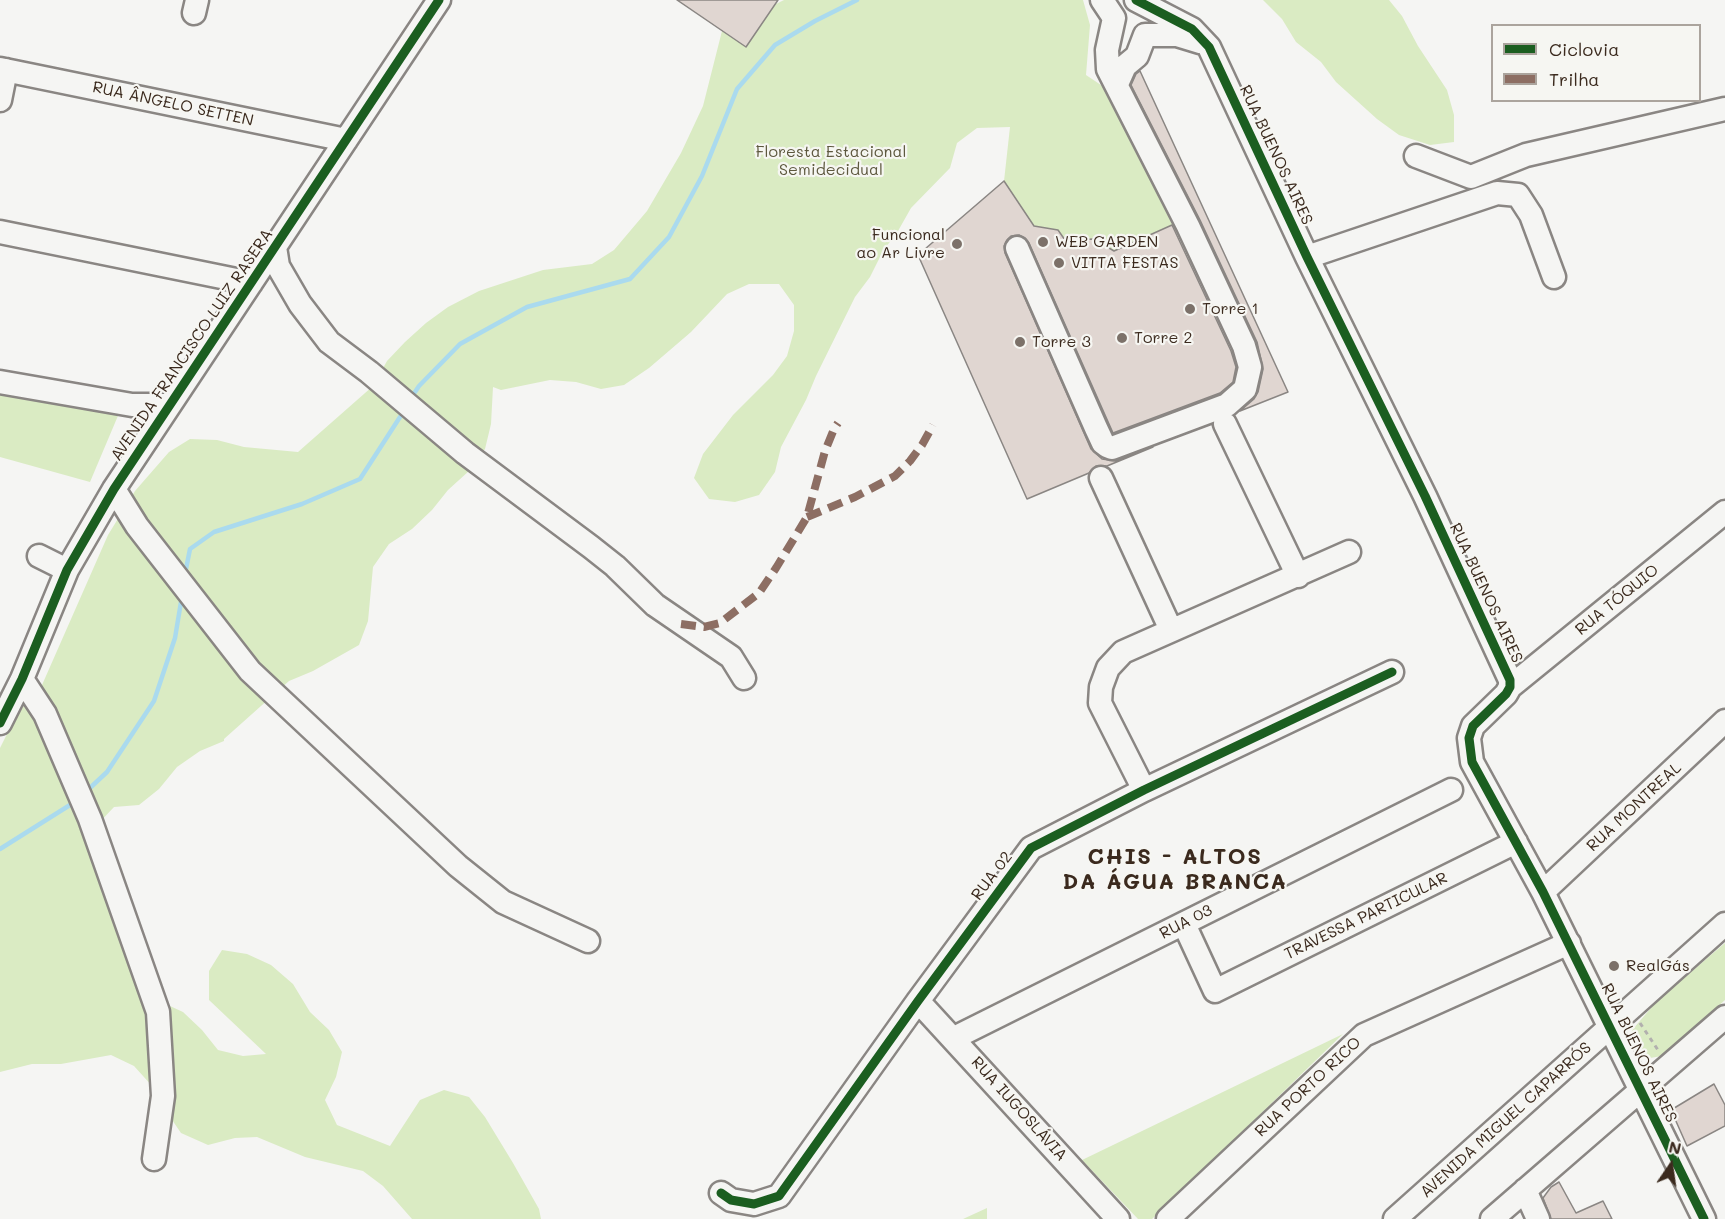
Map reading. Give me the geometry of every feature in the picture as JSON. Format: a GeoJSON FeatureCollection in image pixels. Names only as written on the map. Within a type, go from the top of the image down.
{"type":"FeatureCollection","features":[{"type":"Feature","properties":{"kind":"street","name":"AVENIDA FRANCISCO LUIZ RASERA"},"geometry":{"type":"LineString","coordinates":[[0,723],[22,679],[67,570],[114,489],[439,0]]}},
{"type":"Feature","properties":{"kind":"street"},"geometry":{"type":"LineString","coordinates":[[1108,9],[1116,13],[1123,4],[1140,3],[1151,15],[1152,20],[1137,56],[1125,66],[1117,84]]}},
{"type":"Feature","properties":{"kind":"street","name":"RUA BUENOS AIRES"},"geometry":{"type":"LineString","coordinates":[[1140,3],[1192,29],[1209,47],[1307,257],[1425,496],[1508,676],[1509,687],[1506,694],[1473,726],[1469,738],[1476,773],[1543,892],[1704,1219]]}},
{"type":"Feature","properties":{"kind":"street"},"geometry":{"type":"LineString","coordinates":[[1108,9],[1121,35],[1133,39],[1145,35],[1177,35],[1196,40],[1209,47]]}},
{"type":"Feature","properties":{"kind":"street"},"geometry":{"type":"LineString","coordinates":[[1017,248],[1102,442],[1107,446],[1112,448],[1227,405],[1245,389],[1250,367],[1244,346],[1188,226],[1108,69],[1108,9]]}},
{"type":"Feature","properties":{"kind":"street","name":"RUA ÂNGELO SETTEN"},"geometry":{"type":"LineString","coordinates":[[3,70],[346,140]]}},
{"type":"Feature","properties":{"kind":"street"},"geometry":{"type":"LineString","coordinates":[[0,100],[3,70]]}},
{"type":"Feature","properties":{"kind":"street"},"geometry":{"type":"LineString","coordinates":[[1416,156],[1471,177],[1526,155],[1725,110]]}},
{"type":"Feature","properties":{"kind":"street"},"geometry":{"type":"LineString","coordinates":[[1307,257],[1497,193],[1518,195],[1531,215],[1554,277]]}},
{"type":"Feature","properties":{"kind":"street"},"geometry":{"type":"LineString","coordinates":[[0,232],[251,283]]}},
{"type":"Feature","properties":{"kind":"street"},"geometry":{"type":"LineString","coordinates":[[275,247],[278,266],[294,295],[329,342],[369,372],[465,453],[615,566],[655,605],[731,657],[744,678]]}},
{"type":"Feature","properties":{"kind":"street"},"geometry":{"type":"LineString","coordinates":[[0,382],[132,405],[169,405]]}},
{"type":"Feature","properties":{"kind":"street"},"geometry":{"type":"LineString","coordinates":[[1225,424],[1298,576]]}},
{"type":"Feature","properties":{"kind":"street"},"geometry":{"type":"LineString","coordinates":[[1101,478],[1171,630]]}},
{"type":"Feature","properties":{"kind":"street"},"geometry":{"type":"LineString","coordinates":[[114,489],[136,526],[250,671],[459,867],[503,902],[588,941]]}},
{"type":"Feature","properties":{"kind":"street","name":"RUA TÓQUIO"},"geometry":{"type":"LineString","coordinates":[[1509,687],[1725,512]]}},
{"type":"Feature","properties":{"kind":"street"},"geometry":{"type":"LineString","coordinates":[[1144,790],[1100,703],[1101,687],[1108,668],[1123,652],[1349,552]]}},
{"type":"Feature","properties":{"kind":"street"},"geometry":{"type":"LineString","coordinates":[[39,556],[67,570]]}},
{"type":"Feature","properties":{"kind":"street","name":"RUA 02"},"geometry":{"type":"LineString","coordinates":[[721,1193],[731,1200],[754,1204],[778,1196],[918,1000],[1031,849],[1144,790],[1392,672]]}},
{"type":"Feature","properties":{"kind":"street"},"geometry":{"type":"LineString","coordinates":[[22,679],[45,714],[90,819],[158,1012],[163,1096],[154,1159]]}},
{"type":"Feature","properties":{"kind":"street","name":"RUA MONTREAL"},"geometry":{"type":"LineString","coordinates":[[1543,892],[1725,722]]}},
{"type":"Feature","properties":{"kind":"street","name":"RUA 03"},"geometry":{"type":"LineString","coordinates":[[954,1038],[1451,790]]}},
{"type":"Feature","properties":{"kind":"street","name":"TRAVESSA PARTICULAR"},"geometry":{"type":"LineString","coordinates":[[1184,924],[1215,991],[1516,842]]}},
{"type":"Feature","properties":{"kind":"street","name":"AVENIDA MIGUEL CAPARRÓS"},"geometry":{"type":"LineString","coordinates":[[1395,1219],[1725,924]]}},
{"type":"Feature","properties":{"kind":"street","name":"RUA PORTO RICO"},"geometry":{"type":"LineString","coordinates":[[1168,1219],[1364,1035],[1569,943]]}},
{"type":"Feature","properties":{"kind":"street","name":"RUA IUGOSLÁVIA"},"geometry":{"type":"LineString","coordinates":[[918,1000],[1118,1219]]}},
{"type":"Feature","properties":{"kind":"street"},"geometry":{"type":"LineString","coordinates":[[1492,1219],[1725,1017]]}},
{"type":"Feature","properties":{"kind":"street"},"geometry":{"type":"LineString","coordinates":[[1525,1190],[1538,1219]]}},
{"type":"Feature","properties":{"kind":"path"},"geometry":{"type":"LineString","coordinates":[[1630,1009],[1670,1066]]}},
{"type":"Feature","properties":{"kind":"green space","name":"Floresta Estacional Semidecidual"},"geometry":{"type":"Polygon","coordinates":[[[784,0],[1083,0],[1090,25],[1086,75],[1107,89],[1175,224],[1114,251],[1094,239],[1065,240],[1058,230],[1034,226],[1004,181],[1010,127],[977,128],[957,143],[950,168],[911,208],[883,251],[870,277],[855,297],[781,447],[775,472],[759,495],[735,502],[709,499],[694,478],[703,454],[733,415],[773,375],[787,356],[794,331],[794,305],[779,284],[749,284],[727,294],[691,332],[649,368],[624,385],[601,389],[576,382],[550,380],[501,390],[493,387],[491,424],[485,449],[469,471],[448,490],[432,510],[412,529],[389,544],[373,567],[368,621],[359,645],[313,671],[289,681],[224,741],[200,751],[177,767],[159,789],[139,805],[114,807],[96,826],[159,1001],[183,1012],[218,1050],[243,1056],[266,1054],[209,1000],[209,971],[222,950],[247,954],[271,965],[293,984],[310,1012],[329,1030],[342,1052],[336,1077],[325,1100],[337,1125],[390,1146],[420,1100],[444,1090],[469,1097],[485,1117],[513,1163],[539,1209],[541,1219],[412,1219],[383,1186],[363,1171],[305,1157],[257,1137],[235,1138],[208,1145],[181,1133],[153,1087],[134,1066],[111,1055],[61,1064],[32,1064],[0,1072],[0,748],[23,707],[42,685],[108,535],[135,491],[169,452],[190,439],[217,440],[244,447],[298,452],[373,386],[387,361],[405,342],[448,307],[479,291],[543,270],[592,264],[614,250],[647,211],[681,153],[703,106],[722,31],[784,0]]]}},
{"type":"Feature","properties":{"kind":"green space"},"geometry":{"type":"Polygon","coordinates":[[[1263,0],[1389,0],[1402,16],[1418,46],[1447,90],[1454,115],[1454,142],[1430,145],[1399,135],[1377,119],[1336,82],[1321,62],[1296,42],[1282,19],[1263,0]]]}},
{"type":"Feature","properties":{"kind":"green space"},"geometry":{"type":"Polygon","coordinates":[[[0,391],[120,411],[90,482],[0,457],[0,391]]]}},
{"type":"Feature","properties":{"kind":"green space"},"geometry":{"type":"Polygon","coordinates":[[[1725,943],[1725,1000],[1662,1056],[1650,1058],[1633,1054],[1625,1042],[1633,1029],[1657,1001],[1725,943]]]}},
{"type":"Feature","properties":{"kind":"green space"},"geometry":{"type":"Polygon","coordinates":[[[1343,1034],[1152,1219],[1138,1219],[1082,1160],[1343,1034]]]}},
{"type":"Feature","properties":{"kind":"green space"},"geometry":{"type":"Polygon","coordinates":[[[987,1208],[987,1219],[963,1219],[987,1208]]]}},
{"type":"Feature","properties":{"kind":"building"},"geometry":{"type":"Polygon","coordinates":[[[677,0],[778,0],[746,47],[677,0]]]}},
{"type":"Feature","properties":{"kind":"building"},"geometry":{"type":"Polygon","coordinates":[[[1140,71],[1288,392],[1240,411],[1254,399],[1258,392],[1263,369],[1257,342],[1200,220],[1131,85],[1140,71]]]}},
{"type":"Feature","properties":{"kind":"building"},"geometry":{"type":"Polygon","coordinates":[[[1004,181],[1034,226],[1058,230],[1065,240],[1094,239],[1114,251],[1172,225],[1231,351],[1236,367],[1233,382],[1220,393],[1113,433],[1029,243],[1019,235],[1011,236],[1004,246],[1005,253],[1091,449],[1102,459],[1116,461],[1153,447],[1107,466],[1096,466],[1089,473],[1027,499],[918,255],[1004,181]]]}},
{"type":"Feature","properties":{"kind":"building"},"geometry":{"type":"Polygon","coordinates":[[[1714,1084],[1725,1105],[1725,1126],[1687,1146],[1671,1110],[1714,1084]]]}},
{"type":"Feature","properties":{"kind":"building"},"geometry":{"type":"Polygon","coordinates":[[[1559,1182],[1576,1213],[1603,1201],[1612,1219],[1551,1219],[1543,1198],[1551,1187],[1559,1182]]]}},
{"type":"Feature","properties":{"kind":"waterway"},"geometry":{"type":"LineString","coordinates":[[415,392],[460,344],[527,307],[630,279],[669,237],[702,176],[737,89],[775,45],[857,0]]}},
{"type":"Feature","properties":{"kind":"waterway"},"geometry":{"type":"LineString","coordinates":[[186,569],[190,549],[214,532],[302,504],[360,479],[400,417]]}},
{"type":"Feature","properties":{"kind":"waterway"},"geometry":{"type":"LineString","coordinates":[[91,787],[107,772],[154,701],[175,638],[181,602]]}},
{"type":"Feature","properties":{"kind":"waterway"},"geometry":{"type":"LineString","coordinates":[[0,849],[70,805]]}},
{"type":"Feature","properties":{"kind":"marked path"},"geometry":{"type":"LineString","coordinates":[[681,624],[704,627],[720,623],[759,593],[807,517],[825,451],[838,423]]}},
{"type":"Feature","properties":{"kind":"marked path"},"geometry":{"type":"LineString","coordinates":[[807,517],[855,497],[895,476],[922,445],[933,425]]}},
{"type":"Feature","properties":{"kind":"cycle path"},"geometry":{"type":"LineString","coordinates":[[0,723],[22,679],[67,570],[114,489],[439,0]]}},
{"type":"Feature","properties":{"kind":"cycle path"},"geometry":{"type":"LineString","coordinates":[[1136,0],[1192,29],[1209,47],[1307,257],[1425,496],[1510,680],[1510,687],[1506,694],[1473,726],[1469,738],[1472,762],[1543,892],[1704,1219]]}},
{"type":"Feature","properties":{"kind":"cycle path"},"geometry":{"type":"LineString","coordinates":[[721,1193],[731,1200],[754,1204],[779,1196],[1031,848],[1144,790],[1392,672]]}},
{"type":"Feature","properties":{"kind":"place","name":"WEB GARDEN"},"geometry":{"type":"Point","coordinates":[1043,242]}},
{"type":"Feature","properties":{"kind":"place","name":"Funcional ao Ar Livre"},"geometry":{"type":"Point","coordinates":[957,244]}},
{"type":"Feature","properties":{"kind":"place","name":"VITTA FESTAS"},"geometry":{"type":"Point","coordinates":[1059,263]}},
{"type":"Feature","properties":{"kind":"place","name":"Torre 1"},"geometry":{"type":"Point","coordinates":[1190,309]}},
{"type":"Feature","properties":{"kind":"place","name":"Torre 2"},"geometry":{"type":"Point","coordinates":[1122,338]}},
{"type":"Feature","properties":{"kind":"place","name":"Torre 3"},"geometry":{"type":"Point","coordinates":[1020,342]}},
{"type":"Feature","properties":{"kind":"place","name":"RealGás"},"geometry":{"type":"Point","coordinates":[1614,966]}},
{"type":"Feature","properties":{"kind":"district","name":"CHIS - ALTOS DA ÁGUA BRANCA"},"geometry":{"type":"Point","coordinates":[1175,870]}}]}
